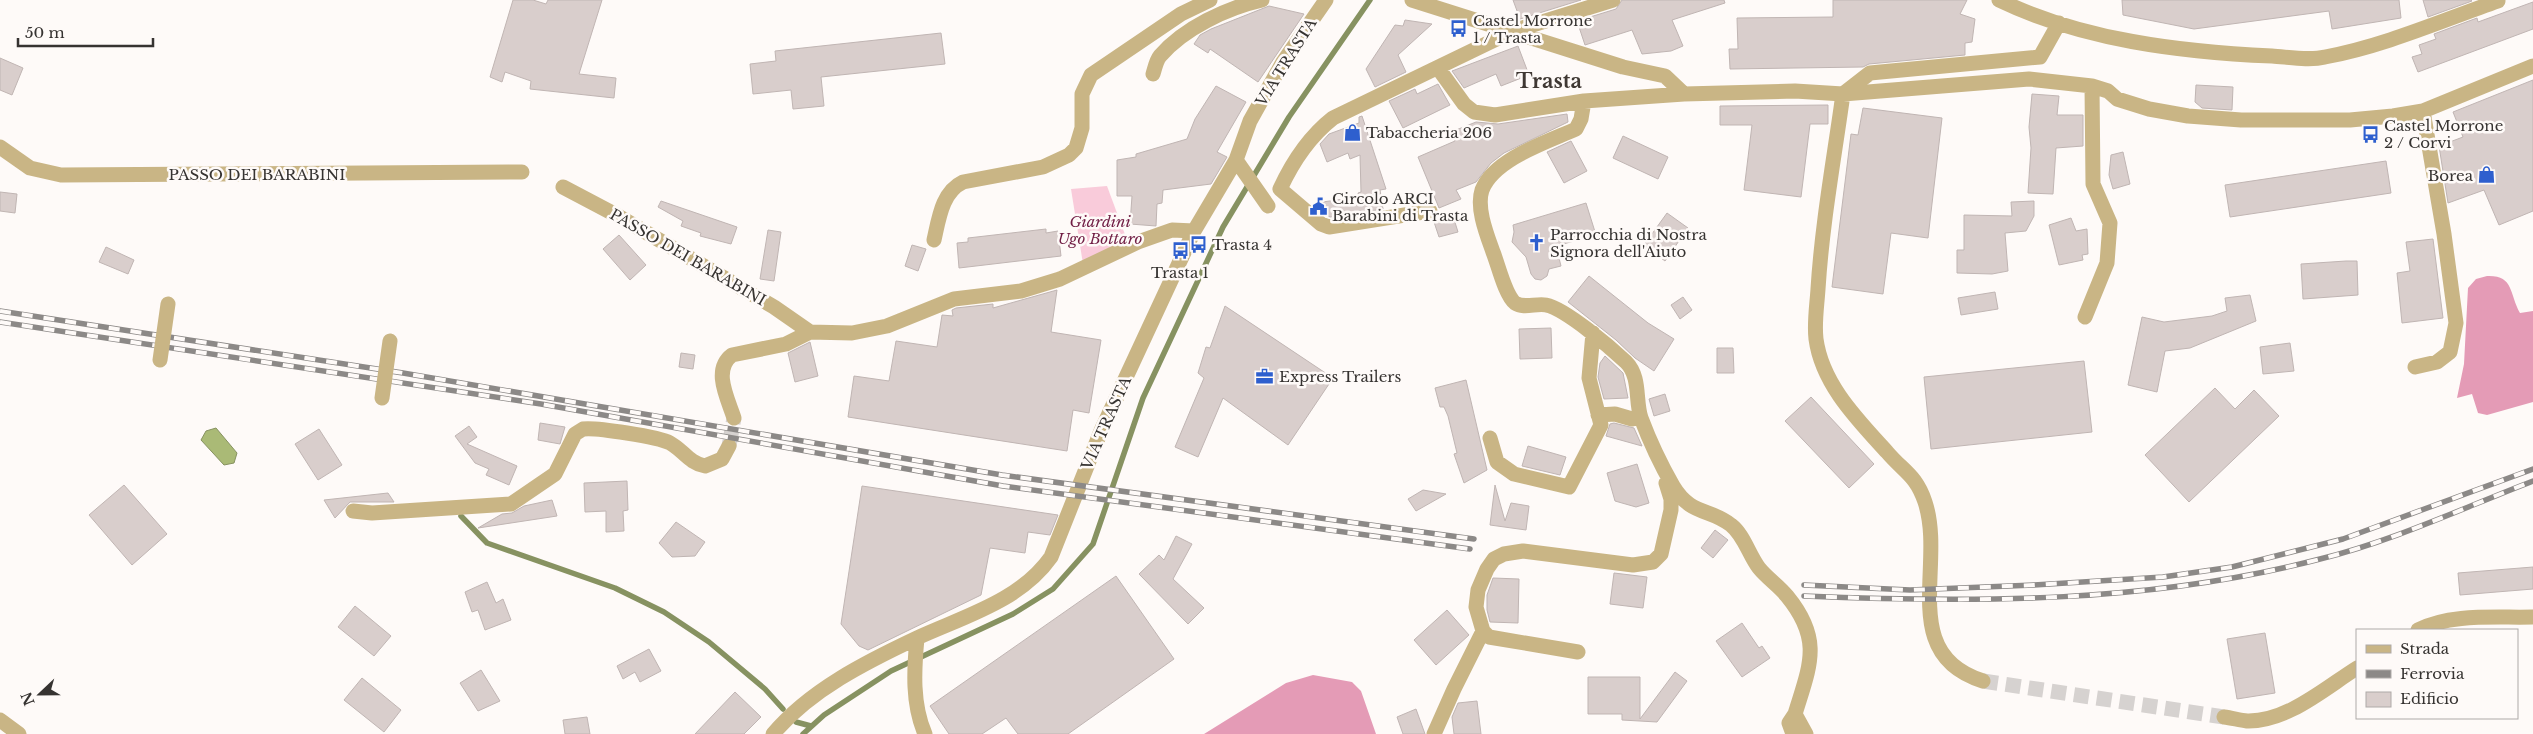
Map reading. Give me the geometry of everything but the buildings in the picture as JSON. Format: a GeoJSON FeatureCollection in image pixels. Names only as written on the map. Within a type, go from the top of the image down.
{"type":"FeatureCollection","features":[{"type":"Feature","properties":{"kind":"street"},"geometry":{"type":"LineString","coordinates":[[934,240],[941,209],[949,192],[963,182],[1043,167],[1068,155],[1076,148],[1082,128],[1082,94],[1091,75],[1181,14],[1210,0]]}},
{"type":"Feature","properties":{"kind":"street"},"geometry":{"type":"LineString","coordinates":[[1153,74],[1159,57],[1180,39],[1207,21],[1262,0]]}},
{"type":"Feature","properties":{"kind":"street","name":"VIA TRASTA"},"geometry":{"type":"LineString","coordinates":[[773,734],[805,704],[843,676],[916,644],[992,605],[1039,575],[1051,557],[1101,431],[1194,231],[1239,164],[1254,112],[1283,62],[1326,0]]}},
{"type":"Feature","properties":{"kind":"street"},"geometry":{"type":"LineString","coordinates":[[1412,0],[1623,67],[1665,76],[1684,94]]}},
{"type":"Feature","properties":{"kind":"street"},"geometry":{"type":"LineString","coordinates":[[1430,211],[1329,227],[1321,224],[1280,189],[1296,160],[1320,128],[1333,118],[1513,31],[1613,0]]}},
{"type":"Feature","properties":{"kind":"street"},"geometry":{"type":"LineString","coordinates":[[1999,0],[2059,24],[2139,42],[2214,54],[2322,58],[2375,46],[2498,1]]}},
{"type":"Feature","properties":{"kind":"street"},"geometry":{"type":"LineString","coordinates":[[1983,681],[1968,676],[1954,668],[1940,652],[1933,632],[1929,612],[1931,544],[1929,520],[1925,502],[1914,477],[1888,454],[1830,384],[1820,360],[1816,336],[1820,254],[1843,94],[1870,73],[2040,57],[2059,24]]}},
{"type":"Feature","properties":{"kind":"street"},"geometry":{"type":"LineString","coordinates":[[1438,68],[1464,104],[1474,112],[1495,115],[1584,101],[1684,94],[1795,91],[1843,94],[2029,79],[2092,86],[2108,91],[2118,99],[2150,109],[2188,116],[2223,119],[2350,120],[2423,111],[2533,66]]}},
{"type":"Feature","properties":{"kind":"street"},"geometry":{"type":"LineString","coordinates":[[2085,317],[2107,263],[2110,223],[2093,184],[2092,86]]}},
{"type":"Feature","properties":{"kind":"street"},"geometry":{"type":"LineString","coordinates":[[1578,652],[1489,637],[1483,631],[1476,607],[1478,590],[1487,569],[1494,559],[1504,554],[1523,552],[1642,566],[1658,559],[1662,554],[1672,499],[1662,467],[1640,417],[1635,377],[1628,364],[1593,333],[1547,305],[1523,306],[1515,303],[1508,293],[1486,231],[1481,202],[1482,190],[1502,164],[1576,129],[1581,120],[1584,101]]}},
{"type":"Feature","properties":{"kind":"street"},"geometry":{"type":"LineString","coordinates":[[2415,368],[2437,362],[2450,352],[2456,324],[2444,234],[2423,111]]}},
{"type":"Feature","properties":{"kind":"street","name":"PASSO DEI BARABINI"},"geometry":{"type":"LineString","coordinates":[[0,147],[30,168],[61,175],[522,172]]}},
{"type":"Feature","properties":{"kind":"street"},"geometry":{"type":"LineString","coordinates":[[1239,164],[1268,206]]}},
{"type":"Feature","properties":{"kind":"street","name":"PASSO DEI BARABINI"},"geometry":{"type":"LineString","coordinates":[[563,188],[618,216],[774,307],[810,332]]}},
{"type":"Feature","properties":{"kind":"street"},"geometry":{"type":"LineString","coordinates":[[734,418],[723,385],[722,368],[727,359],[732,355],[786,344],[810,332],[852,333],[903,320],[954,299],[1021,291],[1060,279],[1138,242],[1172,230],[1194,231]]}},
{"type":"Feature","properties":{"kind":"street"},"geometry":{"type":"LineString","coordinates":[[160,360],[168,304]]}},
{"type":"Feature","properties":{"kind":"street"},"geometry":{"type":"LineString","coordinates":[[1490,438],[1497,462],[1514,474],[1569,486],[1600,425],[1590,378],[1593,333]]}},
{"type":"Feature","properties":{"kind":"street"},"geometry":{"type":"LineString","coordinates":[[382,398],[390,342]]}},
{"type":"Feature","properties":{"kind":"street"},"geometry":{"type":"LineString","coordinates":[[1598,415],[1615,414],[1632,419],[1640,417]]}},
{"type":"Feature","properties":{"kind":"street"},"geometry":{"type":"LineString","coordinates":[[353,511],[372,513],[511,504],[555,474],[576,434],[586,428],[659,439],[674,446],[694,463],[705,466],[722,459],[730,446]]}},
{"type":"Feature","properties":{"kind":"street"},"geometry":{"type":"LineString","coordinates":[[1662,467],[1684,500],[1731,525],[1759,568],[1788,596],[1807,627],[1812,648],[1811,658],[1795,714],[1789,723],[1793,734]]}},
{"type":"Feature","properties":{"kind":"street"},"geometry":{"type":"LineString","coordinates":[[2420,629],[2453,620],[2533,617]]}},
{"type":"Feature","properties":{"kind":"street"},"geometry":{"type":"LineString","coordinates":[[1434,734],[1483,631]]}},
{"type":"Feature","properties":{"kind":"street"},"geometry":{"type":"LineString","coordinates":[[916,644],[915,697],[919,718],[925,734]]}},
{"type":"Feature","properties":{"kind":"street"},"geometry":{"type":"LineString","coordinates":[[2224,717],[2247,721],[2276,716],[2290,710],[2356,669]]}},
{"type":"Feature","properties":{"kind":"street"},"geometry":{"type":"LineString","coordinates":[[1795,714],[1806,734]]}},
{"type":"Feature","properties":{"kind":"street"},"geometry":{"type":"LineString","coordinates":[[0,720],[19,734]]}},
{"type":"Feature","properties":{"kind":"green space","name":"Giardini Ugo Bottaro"},"geometry":{"type":"Polygon","coordinates":[[[1107,186],[1127,240],[1083,264],[1071,189],[1107,186]]]}},
{"type":"Feature","properties":{"kind":"shaded area"},"geometry":{"type":"Polygon","coordinates":[[[2496,276],[2506,282],[2510,287],[2520,313],[2533,311],[2533,402],[2487,415],[2478,413],[2472,394],[2457,398],[2464,364],[2468,288],[2476,279],[2496,276]]]}},
{"type":"Feature","properties":{"kind":"shaded area"},"geometry":{"type":"Polygon","coordinates":[[[216,428],[237,453],[234,463],[224,465],[201,440],[206,431],[216,428]]]}},
{"type":"Feature","properties":{"kind":"shaded area"},"geometry":{"type":"Polygon","coordinates":[[[1313,675],[1352,682],[1361,691],[1376,734],[1204,734],[1286,683],[1313,675]]]}},
{"type":"Feature","properties":{"kind":"waterway"},"geometry":{"type":"LineString","coordinates":[[803,734],[824,715],[891,671],[1013,614],[1053,589],[1093,544],[1143,398],[1223,227],[1289,117],[1370,0]]}},
{"type":"Feature","properties":{"kind":"waterway"},"geometry":{"type":"LineString","coordinates":[[461,516],[487,543],[615,588],[664,612],[709,642],[765,689],[783,709]]}},
{"type":"Feature","properties":{"kind":"waterway"},"geometry":{"type":"LineString","coordinates":[[796,722],[811,726]]}},
{"type":"Feature","properties":{"kind":"tunnel"},"geometry":{"type":"LineString","coordinates":[[729,446],[734,418]]}},
{"type":"Feature","properties":{"kind":"tunnel"},"geometry":{"type":"LineString","coordinates":[[1983,681],[2224,717]]}},
{"type":"Feature","properties":{"kind":"railway"},"geometry":{"type":"LineString","coordinates":[[0,311],[403,373],[1002,475],[1474,539]]}},
{"type":"Feature","properties":{"kind":"railway"},"geometry":{"type":"LineString","coordinates":[[0,322],[541,404],[1003,486],[1470,549]]}},
{"type":"Feature","properties":{"kind":"railway"},"geometry":{"type":"LineString","coordinates":[[1804,585],[1910,590],[2034,585],[2163,577],[2232,567],[2343,539],[2533,469]]}},
{"type":"Feature","properties":{"kind":"railway"},"geometry":{"type":"LineString","coordinates":[[1804,596],[1934,599],[2063,597],[2128,592],[2257,574],[2347,552],[2401,534],[2533,481]]}},
{"type":"Feature","properties":{"kind":"place","name":"Castel Morrone 1 / Trasta"},"geometry":{"type":"Point","coordinates":[1459,29]}},
{"type":"Feature","properties":{"kind":"place","name":"Tabaccheria 206"},"geometry":{"type":"Point","coordinates":[1352,132]}},
{"type":"Feature","properties":{"kind":"place","name":"Castel Morrone 2 / Corvi"},"geometry":{"type":"Point","coordinates":[2370,134]}},
{"type":"Feature","properties":{"kind":"place","name":"Borea"},"geometry":{"type":"Point","coordinates":[2487,175]}},
{"type":"Feature","properties":{"kind":"place","name":"Circolo ARCI Barabini di Trasta"},"geometry":{"type":"Point","coordinates":[1318,207]}},
{"type":"Feature","properties":{"kind":"place","name":"Parrocchia di Nostra Signora dell'Aiuto"},"geometry":{"type":"Point","coordinates":[1536,243]}},
{"type":"Feature","properties":{"kind":"place","name":"Trasta 4"},"geometry":{"type":"Point","coordinates":[1198,244]}},
{"type":"Feature","properties":{"kind":"place","name":"Trasta 1"},"geometry":{"type":"Point","coordinates":[1180,251]}},
{"type":"Feature","properties":{"kind":"place","name":"Express Trailers"},"geometry":{"type":"Point","coordinates":[1265,376]}},
{"type":"Feature","properties":{"kind":"district","name":"Trasta"},"geometry":{"type":"Point","coordinates":[1549,81]}}]}
